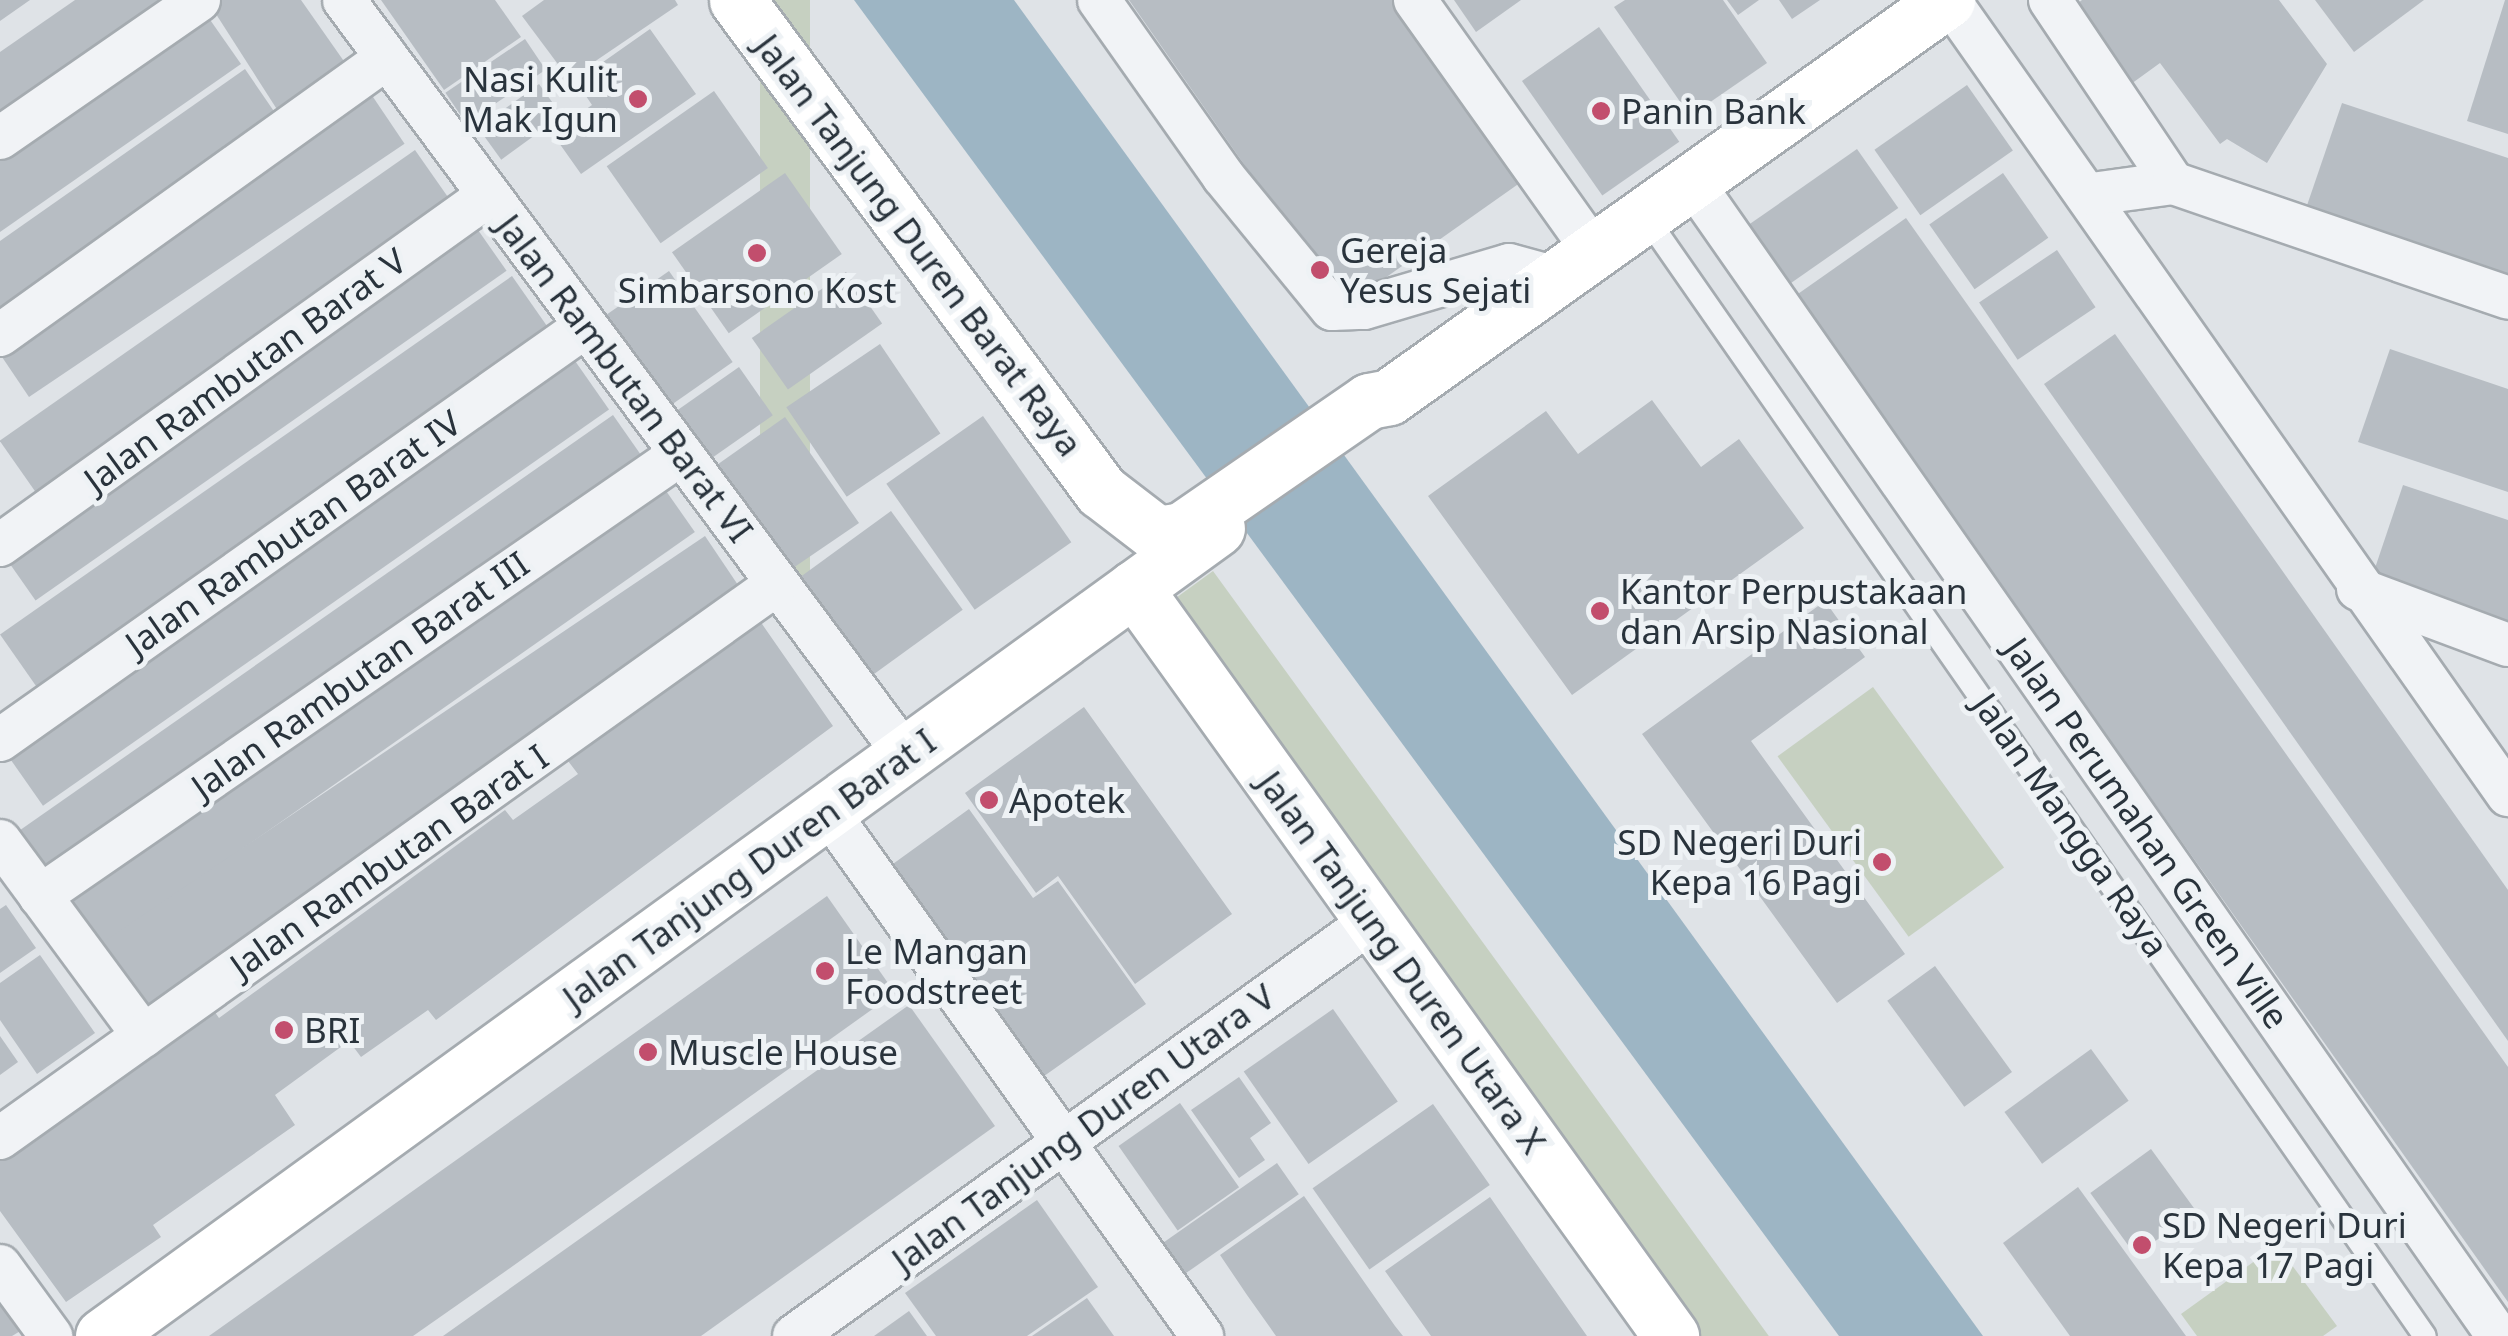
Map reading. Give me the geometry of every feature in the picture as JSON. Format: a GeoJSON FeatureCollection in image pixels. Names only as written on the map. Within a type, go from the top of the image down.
{"type":"FeatureCollection","features":[{"type":"Feature","properties":{"kind":"street"},"geometry":{"type":"LineString","coordinates":[[0,138],[199,0]]}},
{"type":"Feature","properties":{"kind":"street","name":"Jalan Rambutan Barat VI"},"geometry":{"type":"LineString","coordinates":[[344,0],[906,756]]}},
{"type":"Feature","properties":{"kind":"street","name":"Jalan Tanjung Duren Barat Raya"},"geometry":{"type":"LineString","coordinates":[[737,0],[1101,491],[1157,534],[1189,536]]}},
{"type":"Feature","properties":{"kind":"street"},"geometry":{"type":"LineString","coordinates":[[1099,0],[1223,176],[1332,309],[1364,308],[1509,265],[1578,266]]}},
{"type":"Feature","properties":{"kind":"street"},"geometry":{"type":"LineString","coordinates":[[1414,0],[1578,266]]}},
{"type":"Feature","properties":{"kind":"street"},"geometry":{"type":"LineString","coordinates":[[1948,0],[2092,194],[2358,589],[2508,795]]}},
{"type":"Feature","properties":{"kind":"street","name":"Jalan Tanjung Duren Barat I"},"geometry":{"type":"LineString","coordinates":[[103,1336],[1121,598],[1189,536],[1578,266],[1948,0]]}},
{"type":"Feature","properties":{"kind":"street"},"geometry":{"type":"LineString","coordinates":[[2050,0],[2173,183]]}},
{"type":"Feature","properties":{"kind":"street"},"geometry":{"type":"LineString","coordinates":[[0,335],[387,58]]}},
{"type":"Feature","properties":{"kind":"street","name":"Jalan Perumahan Green Ville"},"geometry":{"type":"LineString","coordinates":[[1693,183],[2498,1336]]}},
{"type":"Feature","properties":{"kind":"street"},"geometry":{"type":"LineString","coordinates":[[2092,194],[2173,183],[2508,298]]}},
{"type":"Feature","properties":{"kind":"street","name":"Jalan Rambutan Barat V"},"geometry":{"type":"LineString","coordinates":[[0,545],[489,196]]}},
{"type":"Feature","properties":{"kind":"street","name":"Jalan Rambutan Barat IV"},"geometry":{"type":"LineString","coordinates":[[0,740],[586,326]]}},
{"type":"Feature","properties":{"kind":"street","name":"Jalan Rambutan Barat III"},"geometry":{"type":"LineString","coordinates":[[40,896],[681,454]]}},
{"type":"Feature","properties":{"kind":"street","name":"Jalan Tanjung Duren Barat Raya"},"geometry":{"type":"LineString","coordinates":[[1101,491],[1121,598]]}},
{"type":"Feature","properties":{"kind":"street","name":"Jalan Rambutan Barat I"},"geometry":{"type":"LineString","coordinates":[[0,1138],[778,584]]}},
{"type":"Feature","properties":{"kind":"street"},"geometry":{"type":"LineString","coordinates":[[2358,589],[2508,645]]}},
{"type":"Feature","properties":{"kind":"street","name":"Jalan Tanjung Duren Utara X"},"geometry":{"type":"LineString","coordinates":[[1121,598],[1372,921],[1671,1336]]}},
{"type":"Feature","properties":{"kind":"street"},"geometry":{"type":"LineString","coordinates":[[828,812],[1202,1336]]}},
{"type":"Feature","properties":{"kind":"street"},"geometry":{"type":"LineString","coordinates":[[0,841],[144,1036]]}},
{"type":"Feature","properties":{"kind":"street","name":"Jalan Tanjung Duren Utara V"},"geometry":{"type":"LineString","coordinates":[[794,1336],[1372,921]]}},
{"type":"Feature","properties":{"kind":"street"},"geometry":{"type":"LineString","coordinates":[[0,1266],[52,1336]]}},
{"type":"Feature","properties":{"kind":"lane","name":"Jalan Mangga Raya"},"geometry":{"type":"LineString","coordinates":[[1646,217],[2426,1336]]}},
{"type":"Feature","properties":{"kind":"green space"},"geometry":{"type":"Polygon","coordinates":[[[760,0],[810,0],[810,591],[760,591],[760,0]]]}},
{"type":"Feature","properties":{"kind":"green space"},"geometry":{"type":"Polygon","coordinates":[[[1213,571],[1769,1336],[1698,1336],[1167,605],[1213,571]]]}},
{"type":"Feature","properties":{"kind":"green space"},"geometry":{"type":"Polygon","coordinates":[[[1873,687],[2004,867],[1909,937],[1778,756],[1873,687]]]}},
{"type":"Feature","properties":{"kind":"green space"},"geometry":{"type":"Polygon","coordinates":[[[2277,1245],[2337,1326],[2323,1336],[2197,1336],[2181,1314],[2277,1245]]]}},
{"type":"Feature","properties":{"kind":"water"},"geometry":{"type":"Polygon","coordinates":[[[854,0],[1014,0],[1983,1336],[1839,1336],[854,0]]]}},
{"type":"Feature","properties":{"kind":"building"},"geometry":{"type":"Polygon","coordinates":[[[0,0],[30,0],[0,21],[0,0]]]}},
{"type":"Feature","properties":{"kind":"building"},"geometry":{"type":"Polygon","coordinates":[[[75,0],[187,0],[0,131],[0,52],[75,0]]]}},
{"type":"Feature","properties":{"kind":"building"},"geometry":{"type":"Polygon","coordinates":[[[207,0],[301,0],[355,77],[287,125],[207,0]]]}},
{"type":"Feature","properties":{"kind":"building"},"geometry":{"type":"Polygon","coordinates":[[[381,0],[495,0],[521,37],[444,90],[381,0]]]}},
{"type":"Feature","properties":{"kind":"building"},"geometry":{"type":"Polygon","coordinates":[[[544,0],[675,0],[678,5],[569,79],[522,16],[544,0]]]}},
{"type":"Feature","properties":{"kind":"building"},"geometry":{"type":"Polygon","coordinates":[[[1129,0],[1398,0],[1524,180],[1344,307],[1129,0]]]}},
{"type":"Feature","properties":{"kind":"building"},"geometry":{"type":"Polygon","coordinates":[[[1454,0],[1521,0],[1476,32],[1454,0]]]}},
{"type":"Feature","properties":{"kind":"building"},"geometry":{"type":"Polygon","coordinates":[[[1625,0],[1723,0],[1767,63],[1690,116],[1614,7],[1625,0]]]}},
{"type":"Feature","properties":{"kind":"building"},"geometry":{"type":"Polygon","coordinates":[[[1727,0],[1759,0],[1738,15],[1727,0]]]}},
{"type":"Feature","properties":{"kind":"building"},"geometry":{"type":"Polygon","coordinates":[[[1779,0],[1820,0],[1792,19],[1779,0]]]}},
{"type":"Feature","properties":{"kind":"building"},"geometry":{"type":"Polygon","coordinates":[[[2082,0],[2279,0],[2327,64],[2267,163],[2227,139],[2220,144],[2160,63],[2131,84],[2073,7],[2082,0]]]}},
{"type":"Feature","properties":{"kind":"building"},"geometry":{"type":"Polygon","coordinates":[[[2315,0],[2424,0],[2354,52],[2315,0]]]}},
{"type":"Feature","properties":{"kind":"building"},"geometry":{"type":"Polygon","coordinates":[[[2508,0],[2508,134],[2467,121],[2508,0]]]}},
{"type":"Feature","properties":{"kind":"building"},"geometry":{"type":"Polygon","coordinates":[[[206,14],[241,64],[0,232],[0,158],[206,14]]]}},
{"type":"Feature","properties":{"kind":"building","name":"Panin Bank"},"geometry":{"type":"Polygon","coordinates":[[[1599,27],[1679,142],[1602,196],[1522,81],[1599,27]]]}},
{"type":"Feature","properties":{"kind":"building","name":"Nasi Kulit Mak Igun"},"geometry":{"type":"Polygon","coordinates":[[[650,29],[696,94],[581,174],[552,133],[592,105],[576,81],[650,29]]]}},
{"type":"Feature","properties":{"kind":"building"},"geometry":{"type":"Polygon","coordinates":[[[525,39],[546,70],[466,123],[445,93],[525,39]]]}},
{"type":"Feature","properties":{"kind":"building"},"geometry":{"type":"Polygon","coordinates":[[[245,69],[282,123],[0,320],[0,241],[245,69]]]}},
{"type":"Feature","properties":{"kind":"building"},"geometry":{"type":"Polygon","coordinates":[[[539,84],[562,116],[501,160],[478,128],[539,84]]]}},
{"type":"Feature","properties":{"kind":"building"},"geometry":{"type":"Polygon","coordinates":[[[1967,85],[2013,151],[1920,215],[1874,150],[1967,85]]]}},
{"type":"Feature","properties":{"kind":"building"},"geometry":{"type":"Polygon","coordinates":[[[714,91],[768,168],[661,243],[607,166],[714,91]]]}},
{"type":"Feature","properties":{"kind":"building"},"geometry":{"type":"Polygon","coordinates":[[[371,94],[405,144],[29,397],[0,354],[0,344],[371,94]]]}},
{"type":"Feature","properties":{"kind":"building"},"geometry":{"type":"Polygon","coordinates":[[[2342,103],[2508,158],[2508,289],[2302,220],[2342,103]]]}},
{"type":"Feature","properties":{"kind":"building"},"geometry":{"type":"Polygon","coordinates":[[[1857,149],[1898,208],[1783,289],[1741,230],[1857,149]]]}},
{"type":"Feature","properties":{"kind":"building"},"geometry":{"type":"Polygon","coordinates":[[[415,150],[456,209],[41,500],[0,441],[415,150]]]}},
{"type":"Feature","properties":{"kind":"building","name":"Simbarsono Kost"},"geometry":{"type":"Polygon","coordinates":[[[785,173],[842,254],[729,333],[672,252],[785,173]]]}},
{"type":"Feature","properties":{"kind":"building"},"geometry":{"type":"Polygon","coordinates":[[[2003,173],[2048,238],[1975,289],[1929,225],[2003,173]]]}},
{"type":"Feature","properties":{"kind":"building"},"geometry":{"type":"Polygon","coordinates":[[[1906,218],[2508,1067],[2508,1302],[1795,296],[1906,218]]]}},
{"type":"Feature","properties":{"kind":"building"},"geometry":{"type":"Polygon","coordinates":[[[471,220],[507,271],[36,601],[0,550],[471,220]]]}},
{"type":"Feature","properties":{"kind":"building"},"geometry":{"type":"Polygon","coordinates":[[[2057,250],[2096,307],[2018,360],[1979,303],[2057,250]]]}},
{"type":"Feature","properties":{"kind":"building"},"geometry":{"type":"Polygon","coordinates":[[[669,271],[733,362],[654,417],[590,326],[669,271]]]}},
{"type":"Feature","properties":{"kind":"building"},"geometry":{"type":"Polygon","coordinates":[[[846,272],[882,324],[788,390],[752,338],[846,272]]]}},
{"type":"Feature","properties":{"kind":"building"},"geometry":{"type":"Polygon","coordinates":[[[512,276],[555,337],[43,696],[0,634],[512,276]]]}},
{"type":"Feature","properties":{"kind":"building"},"geometry":{"type":"Polygon","coordinates":[[[2115,334],[2508,890],[2508,1041],[2044,384],[2115,334]]]}},
{"type":"Feature","properties":{"kind":"building"},"geometry":{"type":"Polygon","coordinates":[[[880,344],[940,434],[847,497],[786,407],[880,344]]]}},
{"type":"Feature","properties":{"kind":"building"},"geometry":{"type":"Polygon","coordinates":[[[566,348],[609,409],[43,806],[0,744],[566,348]]]}},
{"type":"Feature","properties":{"kind":"building"},"geometry":{"type":"Polygon","coordinates":[[[2390,349],[2508,389],[2508,492],[2358,442],[2390,349]]]}},
{"type":"Feature","properties":{"kind":"building"},"geometry":{"type":"Polygon","coordinates":[[[739,367],[773,415],[696,469],[662,421],[739,367]]]}},
{"type":"Feature","properties":{"kind":"building","name":"Kantor Perpustakaan dan Arsip Nasional"},"geometry":{"type":"Polygon","coordinates":[[[1652,400],[1701,467],[1739,439],[1804,528],[1572,695],[1428,496],[1546,411],[1578,454],[1652,400]]]}},
{"type":"Feature","properties":{"kind":"building"},"geometry":{"type":"Polygon","coordinates":[[[613,415],[648,465],[40,891],[5,841],[613,415]]]}},
{"type":"Feature","properties":{"kind":"building"},"geometry":{"type":"Polygon","coordinates":[[[983,416],[1071,542],[975,610],[886,484],[983,416]]]}},
{"type":"Feature","properties":{"kind":"building"},"geometry":{"type":"Polygon","coordinates":[[[785,417],[859,523],[793,568],[704,474],[785,417]]]}},
{"type":"Feature","properties":{"kind":"building"},"geometry":{"type":"Polygon","coordinates":[[[657,478],[695,532],[89,957],[51,902],[657,478]]]}},
{"type":"Feature","properties":{"kind":"building"},"geometry":{"type":"Polygon","coordinates":[[[2403,485],[2508,520],[2508,629],[2370,583],[2403,485]]]}},
{"type":"Feature","properties":{"kind":"building"},"geometry":{"type":"Polygon","coordinates":[[[891,511],[963,610],[862,683],[791,584],[891,511]]]}},
{"type":"Feature","properties":{"kind":"building"},"geometry":{"type":"Polygon","coordinates":[[[705,536],[750,603],[137,1017],[92,950],[705,536]]]}},
{"type":"Feature","properties":{"kind":"building"},"geometry":{"type":"Polygon","coordinates":[[[1825,601],[1865,657],[1751,741],[1905,954],[1837,1003],[1642,734],[1825,601]]]}},
{"type":"Feature","properties":{"kind":"building"},"geometry":{"type":"Polygon","coordinates":[[[753,611],[833,726],[436,1020],[428,1010],[361,1057],[349,1041],[275,1095],[295,1125],[153,1225],[161,1237],[66,1302],[0,1211],[0,1160],[212,1008],[219,1018],[505,810],[513,820],[578,774],[565,757],[753,611]]]}},
{"type":"Feature","properties":{"kind":"building"},"geometry":{"type":"Polygon","coordinates":[[[1084,707],[1232,914],[1135,984],[1058,876],[1036,893],[965,793],[1084,707]]]}},
{"type":"Feature","properties":{"kind":"building"},"geometry":{"type":"Polygon","coordinates":[[[969,809],[1033,898],[1058,881],[1146,1004],[1030,1086],[879,874],[969,809]]]}},
{"type":"Feature","properties":{"kind":"building"},"geometry":{"type":"Polygon","coordinates":[[[827,896],[895,993],[503,1273],[413,1336],[209,1336],[827,896]]]}},
{"type":"Feature","properties":{"kind":"building"},"geometry":{"type":"Polygon","coordinates":[[[6,905],[36,948],[0,973],[0,909],[6,905]]]}},
{"type":"Feature","properties":{"kind":"building"},"geometry":{"type":"Polygon","coordinates":[[[40,955],[95,1033],[37,1074],[0,1020],[0,983],[40,955]]]}},
{"type":"Feature","properties":{"kind":"building"},"geometry":{"type":"Polygon","coordinates":[[[1935,966],[2012,1072],[1964,1107],[1887,1001],[1935,966]]]}},
{"type":"Feature","properties":{"kind":"building"},"geometry":{"type":"Polygon","coordinates":[[[909,1005],[995,1126],[701,1336],[443,1336],[909,1005]]]}},
{"type":"Feature","properties":{"kind":"building"},"geometry":{"type":"Polygon","coordinates":[[[1333,1009],[1398,1102],[1309,1164],[1244,1072],[1333,1009]]]}},
{"type":"Feature","properties":{"kind":"building"},"geometry":{"type":"Polygon","coordinates":[[[0,1036],[18,1062],[0,1075],[0,1036]]]}},
{"type":"Feature","properties":{"kind":"building"},"geometry":{"type":"Polygon","coordinates":[[[2091,1049],[2129,1101],[2042,1164],[2004,1112],[2091,1049]]]}},
{"type":"Feature","properties":{"kind":"building"},"geometry":{"type":"Polygon","coordinates":[[[1239,1077],[1271,1123],[1250,1138],[1265,1160],[1239,1178],[1191,1110],[1239,1077]]]}},
{"type":"Feature","properties":{"kind":"building"},"geometry":{"type":"Polygon","coordinates":[[[1180,1103],[1239,1187],[1178,1230],[1119,1146],[1180,1103]]]}},
{"type":"Feature","properties":{"kind":"building"},"geometry":{"type":"Polygon","coordinates":[[[1433,1104],[1490,1185],[1369,1269],[1313,1188],[1433,1104]]]}},
{"type":"Feature","properties":{"kind":"building"},"geometry":{"type":"Polygon","coordinates":[[[2151,1149],[2196,1211],[2136,1255],[2090,1193],[2151,1149]]]}},
{"type":"Feature","properties":{"kind":"building"},"geometry":{"type":"Polygon","coordinates":[[[1277,1163],[1299,1194],[1185,1274],[1163,1243],[1277,1163]]]}},
{"type":"Feature","properties":{"kind":"building"},"geometry":{"type":"Polygon","coordinates":[[[2078,1187],[2186,1336],[2070,1336],[2003,1243],[2078,1187]]]}},
{"type":"Feature","properties":{"kind":"building"},"geometry":{"type":"Polygon","coordinates":[[[1304,1196],[1403,1336],[1276,1336],[1247,1295],[1220,1255],[1304,1196]]]}},
{"type":"Feature","properties":{"kind":"building"},"geometry":{"type":"Polygon","coordinates":[[[1490,1197],[1587,1336],[1431,1336],[1385,1271],[1490,1197]]]}},
{"type":"Feature","properties":{"kind":"building"},"geometry":{"type":"Polygon","coordinates":[[[1037,1200],[1098,1287],[1027,1336],[936,1336],[905,1293],[1037,1200]]]}},
{"type":"Feature","properties":{"kind":"building"},"geometry":{"type":"Polygon","coordinates":[[[1087,1298],[1114,1336],[1032,1336],[1087,1298]]]}},
{"type":"Feature","properties":{"kind":"building"},"geometry":{"type":"Polygon","coordinates":[[[0,1299],[22,1330],[12,1336],[0,1336],[0,1299]]]}},
{"type":"Feature","properties":{"kind":"building"},"geometry":{"type":"Polygon","coordinates":[[[909,1311],[927,1336],[874,1336],[909,1311]]]}},
{"type":"Feature","properties":{"kind":"place","name":"Nasi Kulit Mak Igun"},"geometry":{"type":"Point","coordinates":[638,99]}},
{"type":"Feature","properties":{"kind":"place","name":"Panin Bank"},"geometry":{"type":"Point","coordinates":[1601,111]}},
{"type":"Feature","properties":{"kind":"place","name":"Simbarsono Kost"},"geometry":{"type":"Point","coordinates":[757,253]}},
{"type":"Feature","properties":{"kind":"place","name":"Gereja Yesus Sejati"},"geometry":{"type":"Point","coordinates":[1320,270]}},
{"type":"Feature","properties":{"kind":"place","name":"Kantor Perpustakaan dan Arsip Nasional"},"geometry":{"type":"Point","coordinates":[1600,611]}},
{"type":"Feature","properties":{"kind":"place","name":"Apotek"},"geometry":{"type":"Point","coordinates":[989,800]}},
{"type":"Feature","properties":{"kind":"place","name":"SD Negeri Duri Kepa 16 Pagi"},"geometry":{"type":"Point","coordinates":[1882,862]}},
{"type":"Feature","properties":{"kind":"place","name":"Le Mangan Foodstreet"},"geometry":{"type":"Point","coordinates":[825,971]}},
{"type":"Feature","properties":{"kind":"place","name":"BRI"},"geometry":{"type":"Point","coordinates":[284,1030]}},
{"type":"Feature","properties":{"kind":"place","name":"Muscle House"},"geometry":{"type":"Point","coordinates":[648,1052]}},
{"type":"Feature","properties":{"kind":"place","name":"SD Negeri Duri Kepa 17 Pagi"},"geometry":{"type":"Point","coordinates":[2142,1245]}}]}
